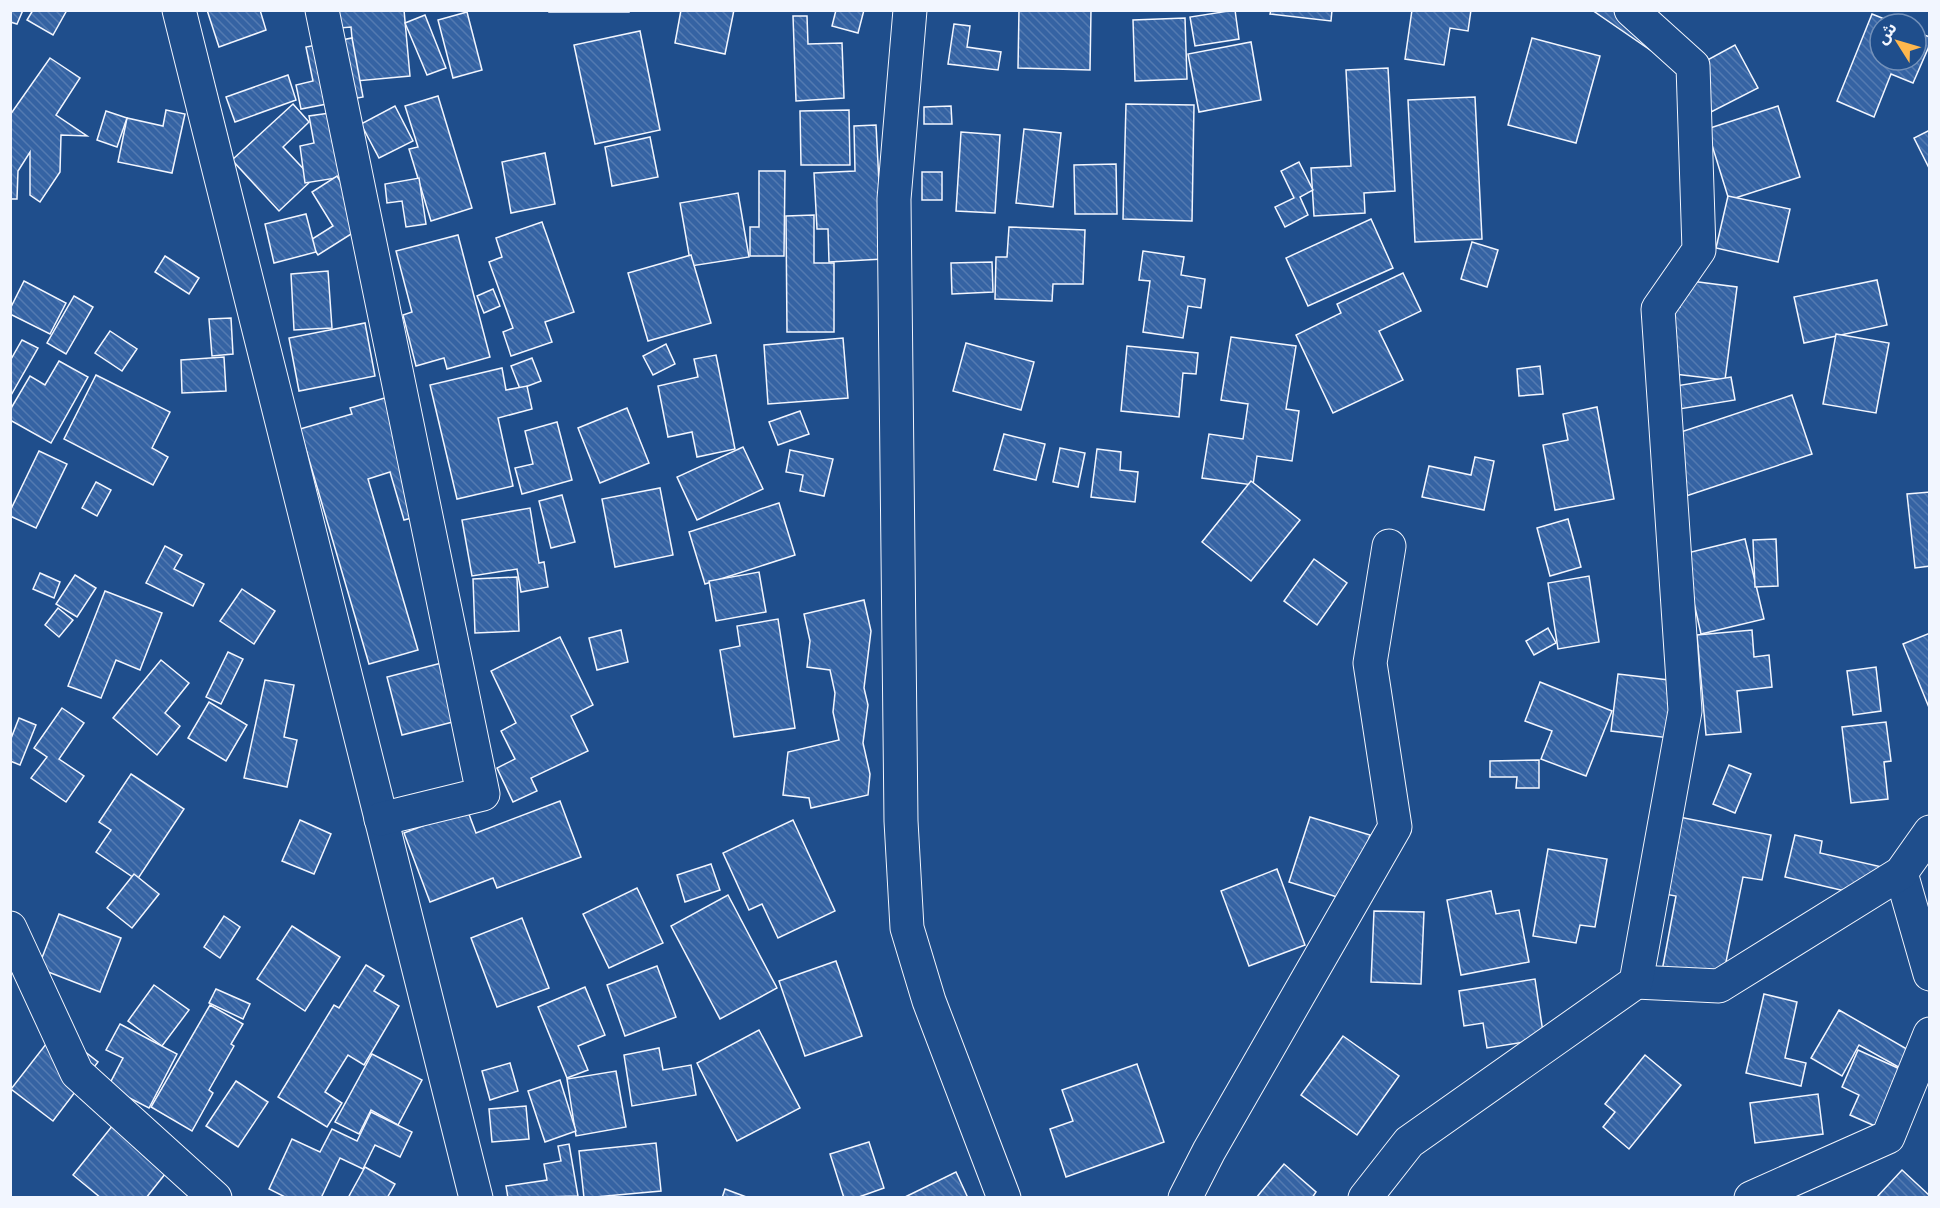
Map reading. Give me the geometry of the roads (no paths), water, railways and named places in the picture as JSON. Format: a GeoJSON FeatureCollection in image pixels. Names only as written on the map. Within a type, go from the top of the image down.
{"type":"FeatureCollection","features":[{"type":"Feature","properties":{"kind":"street"},"geometry":{"type":"LineString","coordinates":[[179,10],[476,1197]]}},
{"type":"Feature","properties":{"kind":"street"},"geometry":{"type":"LineString","coordinates":[[322,10],[483,794],[381,819]]}},
{"type":"Feature","properties":{"kind":"street"},"geometry":{"type":"LineString","coordinates":[[910,10],[894,199],[901,821],[907,928],[929,1001],[1004,1197]]}},
{"type":"Feature","properties":{"kind":"street"},"geometry":{"type":"LineString","coordinates":[[1631,10],[1693,66],[1699,250],[1658,309],[1686,711],[1636,982]]}},
{"type":"Feature","properties":{"kind":"street"},"geometry":{"type":"LineString","coordinates":[[1185,1197],[1209,1151],[1395,827],[1370,663],[1389,546]]}},
{"type":"Feature","properties":{"kind":"street"},"geometry":{"type":"LineString","coordinates":[[1365,1197],[1409,1142],[1636,982],[1719,986],[1901,873],[1929,832]]}},
{"type":"Feature","properties":{"kind":"street"},"geometry":{"type":"LineString","coordinates":[[1901,873],[1929,974]]}},
{"type":"Feature","properties":{"kind":"street"},"geometry":{"type":"LineString","coordinates":[[10,928],[77,1073],[215,1197]]}},
{"type":"Feature","properties":{"kind":"street"},"geometry":{"type":"LineString","coordinates":[[1751,1197],[1888,1137],[1929,1034]]}}]}
